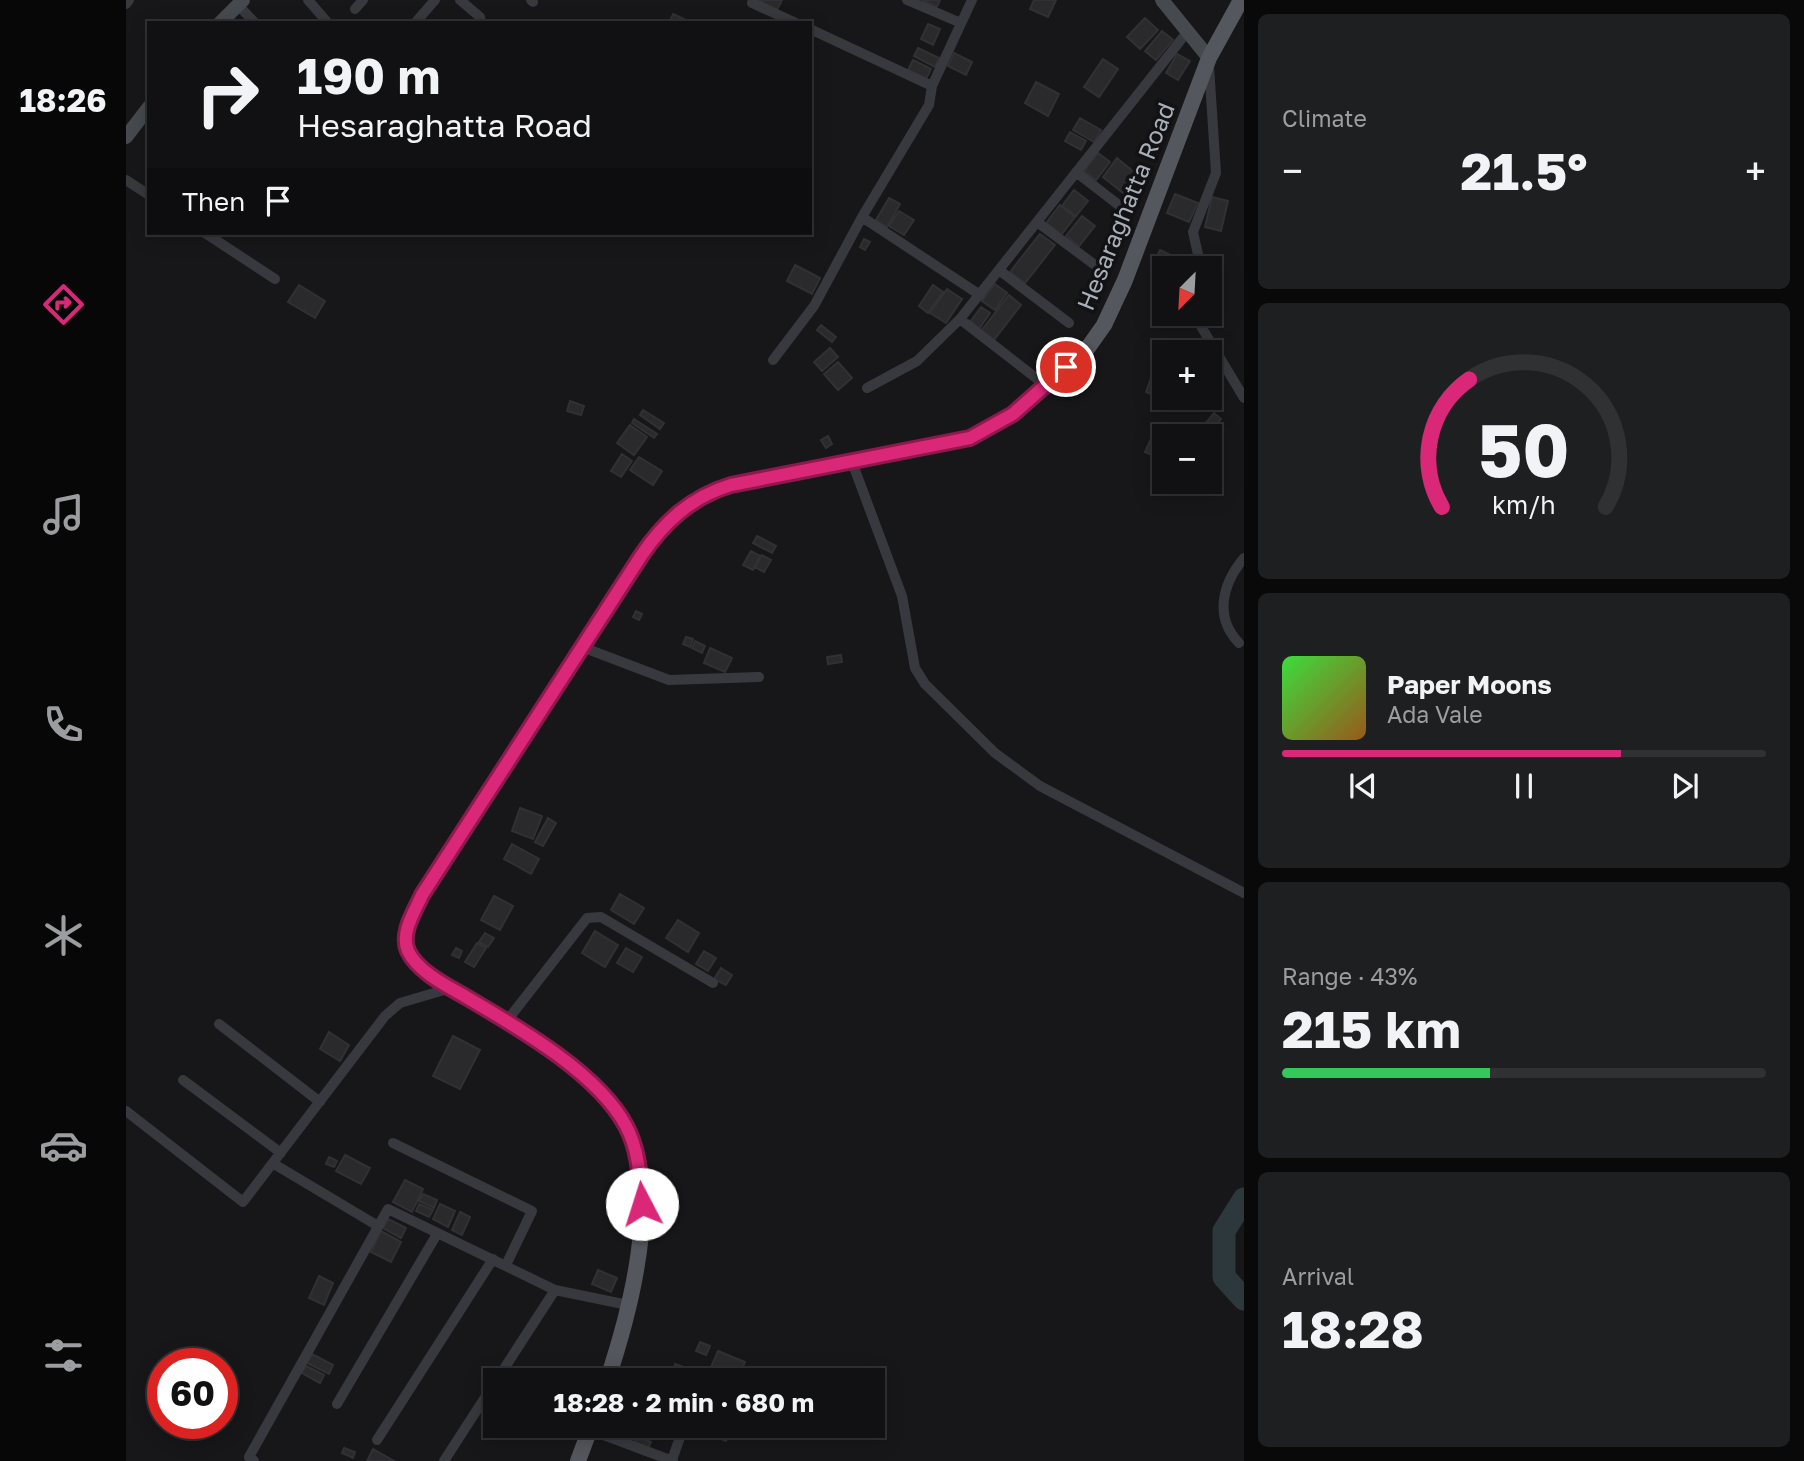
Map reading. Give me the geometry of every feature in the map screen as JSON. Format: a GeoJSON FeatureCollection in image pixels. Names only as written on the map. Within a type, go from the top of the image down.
{"type":"FeatureCollection","features":[{"type":"Feature","properties":{"kind":"main road","name":"Hesaraghatta Road"},"geometry":{"type":"LineString","coordinates":[[611,1368],[621,1338],[636,1264],[642,1204],[636,1153],[626,1127],[600,1093],[568,1064],[435,979],[408,951],[405,938],[422,895],[652,540],[673,516],[701,496],[731,485],[970,438],[1013,414],[1087,349],[1104,325],[1125,280],[1209,59],[1241,0]]}},
{"type":"Feature","properties":{"kind":"main road"},"geometry":{"type":"LineString","coordinates":[[578,1461],[586,1438]]}},
{"type":"Feature","properties":{"kind":"street"},"geometry":{"type":"LineString","coordinates":[[126,4],[130,0]]}},
{"type":"Feature","properties":{"kind":"street"},"geometry":{"type":"LineString","coordinates":[[308,0],[326,21]]}},
{"type":"Feature","properties":{"kind":"street"},"geometry":{"type":"LineString","coordinates":[[355,9],[363,0]]}},
{"type":"Feature","properties":{"kind":"street"},"geometry":{"type":"LineString","coordinates":[[417,21],[435,0]]}},
{"type":"Feature","properties":{"kind":"street"},"geometry":{"type":"LineString","coordinates":[[460,0],[480,17],[481,21]]}},
{"type":"Feature","properties":{"kind":"street"},"geometry":{"type":"LineString","coordinates":[[907,0],[961,23]]}},
{"type":"Feature","properties":{"kind":"street"},"geometry":{"type":"LineString","coordinates":[[773,360],[814,306],[862,217],[929,105],[932,86],[972,0]]}},
{"type":"Feature","properties":{"kind":"street"},"geometry":{"type":"LineString","coordinates":[[1162,0],[1209,59],[1216,173],[1193,232],[1198,256]]}},
{"type":"Feature","properties":{"kind":"street"},"geometry":{"type":"LineString","coordinates":[[222,21],[241,3],[254,21]]}},
{"type":"Feature","properties":{"kind":"street"},"geometry":{"type":"LineString","coordinates":[[752,3],[792,21]]}},
{"type":"Feature","properties":{"kind":"street"},"geometry":{"type":"LineString","coordinates":[[812,30],[932,86]]}},
{"type":"Feature","properties":{"kind":"street"},"geometry":{"type":"LineString","coordinates":[[867,388],[917,361],[960,319],[1188,31]]}},
{"type":"Feature","properties":{"kind":"street"},"geometry":{"type":"LineString","coordinates":[[126,137],[147,110]]}},
{"type":"Feature","properties":{"kind":"street"},"geometry":{"type":"LineString","coordinates":[[1076,172],[1129,213]]}},
{"type":"Feature","properties":{"kind":"street"},"geometry":{"type":"LineString","coordinates":[[126,180],[147,194]]}},
{"type":"Feature","properties":{"kind":"street"},"geometry":{"type":"LineString","coordinates":[[862,217],[980,295]]}},
{"type":"Feature","properties":{"kind":"street"},"geometry":{"type":"LineString","coordinates":[[1037,222],[1103,271]]}},
{"type":"Feature","properties":{"kind":"street"},"geometry":{"type":"LineString","coordinates":[[208,235],[275,279]]}},
{"type":"Feature","properties":{"kind":"street"},"geometry":{"type":"LineString","coordinates":[[999,270],[1069,323]]}},
{"type":"Feature","properties":{"kind":"street"},"geometry":{"type":"LineString","coordinates":[[960,319],[1045,386]]}},
{"type":"Feature","properties":{"kind":"street"},"geometry":{"type":"LineString","coordinates":[[1222,362],[1244,398]]}},
{"type":"Feature","properties":{"kind":"street"},"geometry":{"type":"LineString","coordinates":[[852,462],[902,596],[915,668],[925,684],[995,753],[1040,786],[1244,893]]}},
{"type":"Feature","properties":{"kind":"street"},"geometry":{"type":"LineString","coordinates":[[1240,643],[1228,631],[1224,621],[1228,577],[1244,558]]}},
{"type":"Feature","properties":{"kind":"street"},"geometry":{"type":"LineString","coordinates":[[582,647],[669,680],[759,677]]}},
{"type":"Feature","properties":{"kind":"street"},"geometry":{"type":"LineString","coordinates":[[506,1022],[587,918],[593,916],[601,917],[713,983]]}},
{"type":"Feature","properties":{"kind":"street"},"geometry":{"type":"LineString","coordinates":[[126,1111],[238,1201],[247,1199],[385,1016],[400,1003],[451,988]]}},
{"type":"Feature","properties":{"kind":"street"},"geometry":{"type":"LineString","coordinates":[[219,1024],[320,1102]]}},
{"type":"Feature","properties":{"kind":"street"},"geometry":{"type":"LineString","coordinates":[[183,1080],[281,1153]]}},
{"type":"Feature","properties":{"kind":"street"},"geometry":{"type":"LineString","coordinates":[[393,1143],[532,1211],[506,1265]]}},
{"type":"Feature","properties":{"kind":"street"},"geometry":{"type":"LineString","coordinates":[[274,1164],[378,1226]]}},
{"type":"Feature","properties":{"kind":"street"},"geometry":{"type":"LineString","coordinates":[[249,1460],[388,1209],[555,1290],[628,1305]]}},
{"type":"Feature","properties":{"kind":"street"},"geometry":{"type":"LineString","coordinates":[[337,1404],[438,1234]]}},
{"type":"Feature","properties":{"kind":"street"},"geometry":{"type":"LineString","coordinates":[[377,1440],[493,1259]]}},
{"type":"Feature","properties":{"kind":"street"},"geometry":{"type":"LineString","coordinates":[[505,1368],[555,1290]]}},
{"type":"Feature","properties":{"kind":"street"},"geometry":{"type":"LineString","coordinates":[[444,1461],[483,1402]]}},
{"type":"Feature","properties":{"kind":"street"},"geometry":{"type":"LineString","coordinates":[[615,1438],[673,1461],[680,1438]]}},
{"type":"Feature","properties":{"kind":"building"},"geometry":{"type":"Polygon","coordinates":[[[758,0],[782,0],[777,10],[758,0]]]}},
{"type":"Feature","properties":{"kind":"building"},"geometry":{"type":"Polygon","coordinates":[[[922,0],[940,0],[937,7],[922,0]]]}},
{"type":"Feature","properties":{"kind":"building"},"geometry":{"type":"Polygon","coordinates":[[[1034,0],[1056,0],[1048,17],[1030,9],[1034,0]]]}},
{"type":"Feature","properties":{"kind":"building"},"geometry":{"type":"Polygon","coordinates":[[[673,14],[684,19],[683,21],[670,21],[673,14]]]}},
{"type":"Feature","properties":{"kind":"building"},"geometry":{"type":"Polygon","coordinates":[[[1145,18],[1158,30],[1140,49],[1127,37],[1145,18]]]}},
{"type":"Feature","properties":{"kind":"building"},"geometry":{"type":"Polygon","coordinates":[[[928,24],[940,29],[933,45],[921,39],[928,24]]]}},
{"type":"Feature","properties":{"kind":"building"},"geometry":{"type":"Polygon","coordinates":[[[1162,31],[1173,40],[1156,60],[1145,51],[1162,31]]]}},
{"type":"Feature","properties":{"kind":"building"},"geometry":{"type":"Polygon","coordinates":[[[918,48],[939,58],[935,67],[914,56],[918,48]]]}},
{"type":"Feature","properties":{"kind":"building"},"geometry":{"type":"Polygon","coordinates":[[[954,53],[972,62],[966,75],[948,66],[954,53]]]}},
{"type":"Feature","properties":{"kind":"building"},"geometry":{"type":"Polygon","coordinates":[[[1177,54],[1190,61],[1178,80],[1166,73],[1177,54]]]}},
{"type":"Feature","properties":{"kind":"building"},"geometry":{"type":"Polygon","coordinates":[[[1103,59],[1118,69],[1099,97],[1084,87],[1103,59]]]}},
{"type":"Feature","properties":{"kind":"building"},"geometry":{"type":"Polygon","coordinates":[[[913,60],[931,69],[926,79],[908,70],[913,60]]]}},
{"type":"Feature","properties":{"kind":"building"},"geometry":{"type":"Polygon","coordinates":[[[1036,82],[1059,94],[1048,116],[1025,103],[1036,82]]]}},
{"type":"Feature","properties":{"kind":"building"},"geometry":{"type":"Polygon","coordinates":[[[1080,118],[1101,130],[1094,142],[1073,130],[1080,118]]]}},
{"type":"Feature","properties":{"kind":"building"},"geometry":{"type":"Polygon","coordinates":[[[1070,132],[1086,141],[1081,150],[1065,141],[1070,132]]]}},
{"type":"Feature","properties":{"kind":"building"},"geometry":{"type":"Polygon","coordinates":[[[1098,153],[1110,162],[1096,180],[1084,171],[1098,153]]]}},
{"type":"Feature","properties":{"kind":"building"},"geometry":{"type":"Polygon","coordinates":[[[1117,158],[1141,178],[1127,196],[1103,177],[1117,158]]]}},
{"type":"Feature","properties":{"kind":"building"},"geometry":{"type":"Polygon","coordinates":[[[1074,190],[1088,201],[1076,216],[1062,206],[1074,190]]]}},
{"type":"Feature","properties":{"kind":"building"},"geometry":{"type":"Polygon","coordinates":[[[1175,194],[1198,203],[1189,222],[1167,213],[1175,194]]]}},
{"type":"Feature","properties":{"kind":"building"},"geometry":{"type":"Polygon","coordinates":[[[1212,197],[1228,201],[1221,231],[1205,227],[1212,197]]]}},
{"type":"Feature","properties":{"kind":"building"},"geometry":{"type":"Polygon","coordinates":[[[889,198],[900,204],[887,227],[876,220],[889,198]]]}},
{"type":"Feature","properties":{"kind":"building"},"geometry":{"type":"Polygon","coordinates":[[[1060,205],[1075,217],[1061,235],[1046,223],[1060,205]]]}},
{"type":"Feature","properties":{"kind":"building"},"geometry":{"type":"Polygon","coordinates":[[[899,211],[914,220],[904,235],[889,226],[899,211]]]}},
{"type":"Feature","properties":{"kind":"building"},"geometry":{"type":"Polygon","coordinates":[[[1082,216],[1095,226],[1079,246],[1066,236],[1082,216]]]}},
{"type":"Feature","properties":{"kind":"building"},"geometry":{"type":"Polygon","coordinates":[[[1040,234],[1055,245],[1025,283],[1010,272],[1040,234]]]}},
{"type":"Feature","properties":{"kind":"building"},"geometry":{"type":"Polygon","coordinates":[[[864,239],[870,242],[865,250],[860,247],[864,239]]]}},
{"type":"Feature","properties":{"kind":"building"},"geometry":{"type":"Polygon","coordinates":[[[1160,250],[1172,256],[1157,256],[1160,250]]]}},
{"type":"Feature","properties":{"kind":"building"},"geometry":{"type":"Polygon","coordinates":[[[795,265],[820,278],[812,294],[787,281],[795,265]]]}},
{"type":"Feature","properties":{"kind":"building"},"geometry":{"type":"Polygon","coordinates":[[[995,284],[1007,293],[995,310],[982,301],[995,284]]]}},
{"type":"Feature","properties":{"kind":"building"},"geometry":{"type":"Polygon","coordinates":[[[299,285],[325,301],[315,318],[288,302],[299,285]]]}},
{"type":"Feature","properties":{"kind":"building"},"geometry":{"type":"Polygon","coordinates":[[[933,285],[943,292],[928,313],[919,306],[933,285]]]}},
{"type":"Feature","properties":{"kind":"building"},"geometry":{"type":"Polygon","coordinates":[[[947,289],[962,299],[946,323],[930,313],[947,289]]]}},
{"type":"Feature","properties":{"kind":"building"},"geometry":{"type":"Polygon","coordinates":[[[1009,295],[1021,305],[993,341],[981,331],[1009,295]]]}},
{"type":"Feature","properties":{"kind":"building"},"geometry":{"type":"Polygon","coordinates":[[[981,307],[990,313],[979,329],[970,322],[981,307]]]}},
{"type":"Feature","properties":{"kind":"building"},"geometry":{"type":"Polygon","coordinates":[[[821,325],[836,337],[832,342],[817,330],[821,325]]]}},
{"type":"Feature","properties":{"kind":"building"},"geometry":{"type":"Polygon","coordinates":[[[830,348],[838,357],[822,371],[814,362],[830,348]]]}},
{"type":"Feature","properties":{"kind":"building"},"geometry":{"type":"Polygon","coordinates":[[[838,362],[852,378],[838,390],[824,374],[838,362]]]}},
{"type":"Feature","properties":{"kind":"building"},"geometry":{"type":"Polygon","coordinates":[[[1152,376],[1152,394],[1146,392],[1152,376]]]}},
{"type":"Feature","properties":{"kind":"building"},"geometry":{"type":"Polygon","coordinates":[[[570,401],[584,406],[581,415],[567,411],[570,401]]]}},
{"type":"Feature","properties":{"kind":"building"},"geometry":{"type":"Polygon","coordinates":[[[643,410],[664,423],[660,429],[640,415],[643,410]]]}},
{"type":"Feature","properties":{"kind":"building"},"geometry":{"type":"Polygon","coordinates":[[[1214,413],[1221,419],[1217,424],[1205,424],[1214,413]]]}},
{"type":"Feature","properties":{"kind":"building"},"geometry":{"type":"Polygon","coordinates":[[[634,419],[657,434],[654,438],[632,423],[634,419]]]}},
{"type":"Feature","properties":{"kind":"building"},"geometry":{"type":"Polygon","coordinates":[[[630,425],[647,437],[634,455],[617,443],[630,425]]]}},
{"type":"Feature","properties":{"kind":"building"},"geometry":{"type":"Polygon","coordinates":[[[828,436],[832,444],[826,448],[821,440],[828,436]]]}},
{"type":"Feature","properties":{"kind":"building"},"geometry":{"type":"Polygon","coordinates":[[[1152,436],[1152,455],[1145,452],[1152,436]]]}},
{"type":"Feature","properties":{"kind":"building"},"geometry":{"type":"Polygon","coordinates":[[[622,454],[632,461],[621,477],[611,471],[622,454]]]}},
{"type":"Feature","properties":{"kind":"building"},"geometry":{"type":"Polygon","coordinates":[[[639,457],[662,471],[653,485],[630,470],[639,457]]]}},
{"type":"Feature","properties":{"kind":"building"},"geometry":{"type":"Polygon","coordinates":[[[757,536],[776,546],[772,553],[753,543],[757,536]]]}},
{"type":"Feature","properties":{"kind":"building"},"geometry":{"type":"Polygon","coordinates":[[[751,551],[760,556],[753,570],[743,565],[751,551]]]}},
{"type":"Feature","properties":{"kind":"building"},"geometry":{"type":"Polygon","coordinates":[[[762,555],[771,560],[764,572],[755,567],[762,555]]]}},
{"type":"Feature","properties":{"kind":"building"},"geometry":{"type":"Polygon","coordinates":[[[636,611],[642,614],[639,620],[633,617],[636,611]]]}},
{"type":"Feature","properties":{"kind":"building"},"geometry":{"type":"Polygon","coordinates":[[[686,637],[693,639],[690,647],[683,644],[686,637]]]}},
{"type":"Feature","properties":{"kind":"building"},"geometry":{"type":"Polygon","coordinates":[[[695,641],[705,646],[702,653],[692,648],[695,641]]]}},
{"type":"Feature","properties":{"kind":"building"},"geometry":{"type":"Polygon","coordinates":[[[710,648],[732,658],[725,672],[704,663],[710,648]]]}},
{"type":"Feature","properties":{"kind":"building"},"geometry":{"type":"Polygon","coordinates":[[[841,655],[842,662],[828,664],[827,657],[841,655]]]}},
{"type":"Feature","properties":{"kind":"building"},"geometry":{"type":"Polygon","coordinates":[[[520,808],[542,816],[533,839],[512,831],[520,808]]]}},
{"type":"Feature","properties":{"kind":"building"},"geometry":{"type":"Polygon","coordinates":[[[548,818],[556,823],[543,846],[535,842],[548,818]]]}},
{"type":"Feature","properties":{"kind":"building"},"geometry":{"type":"Polygon","coordinates":[[[512,844],[539,859],[531,874],[504,859],[512,844]]]}},
{"type":"Feature","properties":{"kind":"building"},"geometry":{"type":"Polygon","coordinates":[[[620,894],[644,908],[634,924],[611,910],[620,894]]]}},
{"type":"Feature","properties":{"kind":"building"},"geometry":{"type":"Polygon","coordinates":[[[494,896],[513,906],[500,930],[481,920],[494,896]]]}},
{"type":"Feature","properties":{"kind":"building"},"geometry":{"type":"Polygon","coordinates":[[[678,920],[699,933],[688,952],[666,938],[678,920]]]}},
{"type":"Feature","properties":{"kind":"building"},"geometry":{"type":"Polygon","coordinates":[[[595,931],[618,945],[605,967],[582,953],[595,931]]]}},
{"type":"Feature","properties":{"kind":"building"},"geometry":{"type":"Polygon","coordinates":[[[485,933],[494,938],[488,947],[479,942],[485,933]]]}},
{"type":"Feature","properties":{"kind":"building"},"geometry":{"type":"Polygon","coordinates":[[[477,943],[486,948],[474,967],[465,962],[477,943]]]}},
{"type":"Feature","properties":{"kind":"building"},"geometry":{"type":"Polygon","coordinates":[[[456,948],[462,951],[459,958],[452,955],[456,948]]]}},
{"type":"Feature","properties":{"kind":"building"},"geometry":{"type":"Polygon","coordinates":[[[626,948],[642,957],[633,972],[617,963],[626,948]]]}},
{"type":"Feature","properties":{"kind":"building"},"geometry":{"type":"Polygon","coordinates":[[[704,951],[716,958],[708,971],[696,964],[704,951]]]}},
{"type":"Feature","properties":{"kind":"building"},"geometry":{"type":"Polygon","coordinates":[[[721,968],[732,975],[726,985],[714,979],[721,968]]]}},
{"type":"Feature","properties":{"kind":"building"},"geometry":{"type":"Polygon","coordinates":[[[329,1032],[349,1045],[340,1061],[320,1049],[329,1032]]]}},
{"type":"Feature","properties":{"kind":"building"},"geometry":{"type":"Polygon","coordinates":[[[453,1036],[480,1050],[460,1089],[433,1076],[453,1036]]]}},
{"type":"Feature","properties":{"kind":"building"},"geometry":{"type":"Polygon","coordinates":[[[345,1155],[370,1168],[361,1184],[336,1171],[345,1155]]]}},
{"type":"Feature","properties":{"kind":"building"},"geometry":{"type":"Polygon","coordinates":[[[329,1157],[337,1161],[334,1167],[326,1164],[329,1157]]]}},
{"type":"Feature","properties":{"kind":"building"},"geometry":{"type":"Polygon","coordinates":[[[405,1180],[423,1189],[412,1212],[393,1202],[405,1180]]]}},
{"type":"Feature","properties":{"kind":"building"},"geometry":{"type":"Polygon","coordinates":[[[423,1194],[437,1200],[434,1208],[419,1201],[423,1194]]]}},
{"type":"Feature","properties":{"kind":"building"},"geometry":{"type":"Polygon","coordinates":[[[419,1204],[433,1210],[429,1217],[416,1211],[419,1204]]]}},
{"type":"Feature","properties":{"kind":"building"},"geometry":{"type":"Polygon","coordinates":[[[440,1204],[455,1211],[448,1227],[433,1219],[440,1204]]]}},
{"type":"Feature","properties":{"kind":"building"},"geometry":{"type":"Polygon","coordinates":[[[460,1212],[470,1217],[462,1235],[452,1230],[460,1212]]]}},
{"type":"Feature","properties":{"kind":"building"},"geometry":{"type":"Polygon","coordinates":[[[388,1219],[406,1228],[401,1238],[383,1228],[388,1219]]]}},
{"type":"Feature","properties":{"kind":"building"},"geometry":{"type":"Polygon","coordinates":[[[381,1231],[401,1242],[391,1262],[371,1252],[381,1231]]]}},
{"type":"Feature","properties":{"kind":"building"},"geometry":{"type":"Polygon","coordinates":[[[598,1270],[617,1278],[611,1292],[592,1284],[598,1270]]]}},
{"type":"Feature","properties":{"kind":"building"},"geometry":{"type":"Polygon","coordinates":[[[319,1276],[333,1283],[324,1305],[309,1298],[319,1276]]]}},
{"type":"Feature","properties":{"kind":"building"},"geometry":{"type":"Polygon","coordinates":[[[700,1342],[710,1346],[706,1355],[696,1351],[700,1342]]]}},
{"type":"Feature","properties":{"kind":"building"},"geometry":{"type":"Polygon","coordinates":[[[718,1351],[745,1362],[742,1368],[711,1368],[718,1351]]]}},
{"type":"Feature","properties":{"kind":"building"},"geometry":{"type":"Polygon","coordinates":[[[312,1354],[333,1365],[329,1374],[307,1363],[312,1354]]]}},
{"type":"Feature","properties":{"kind":"building"},"geometry":{"type":"Polygon","coordinates":[[[306,1366],[324,1375],[320,1383],[302,1373],[306,1366]]]}},
{"type":"Feature","properties":{"kind":"building"},"geometry":{"type":"Polygon","coordinates":[[[636,1438],[651,1442],[648,1449],[634,1443],[636,1438]]]}},
{"type":"Feature","properties":{"kind":"building"},"geometry":{"type":"Polygon","coordinates":[[[344,1448],[355,1452],[353,1458],[342,1453],[344,1448]]]}},
{"type":"Feature","properties":{"kind":"building"},"geometry":{"type":"Polygon","coordinates":[[[373,1449],[394,1461],[367,1461],[373,1449]]]}},
{"type":"Feature","properties":{"kind":"waterway"},"geometry":{"type":"LineString","coordinates":[[1244,1199],[1224,1231],[1224,1277],[1244,1299]]}},
{"type":"Feature","properties":{"kind":"route"},"geometry":{"type":"LineString","coordinates":[[642,1204],[636,1153],[626,1127],[600,1093],[568,1064],[493,1013],[435,979],[408,951],[405,938],[422,895],[641,556],[673,516],[701,496],[731,485],[970,438],[1013,414],[1066,367]]}}]}
